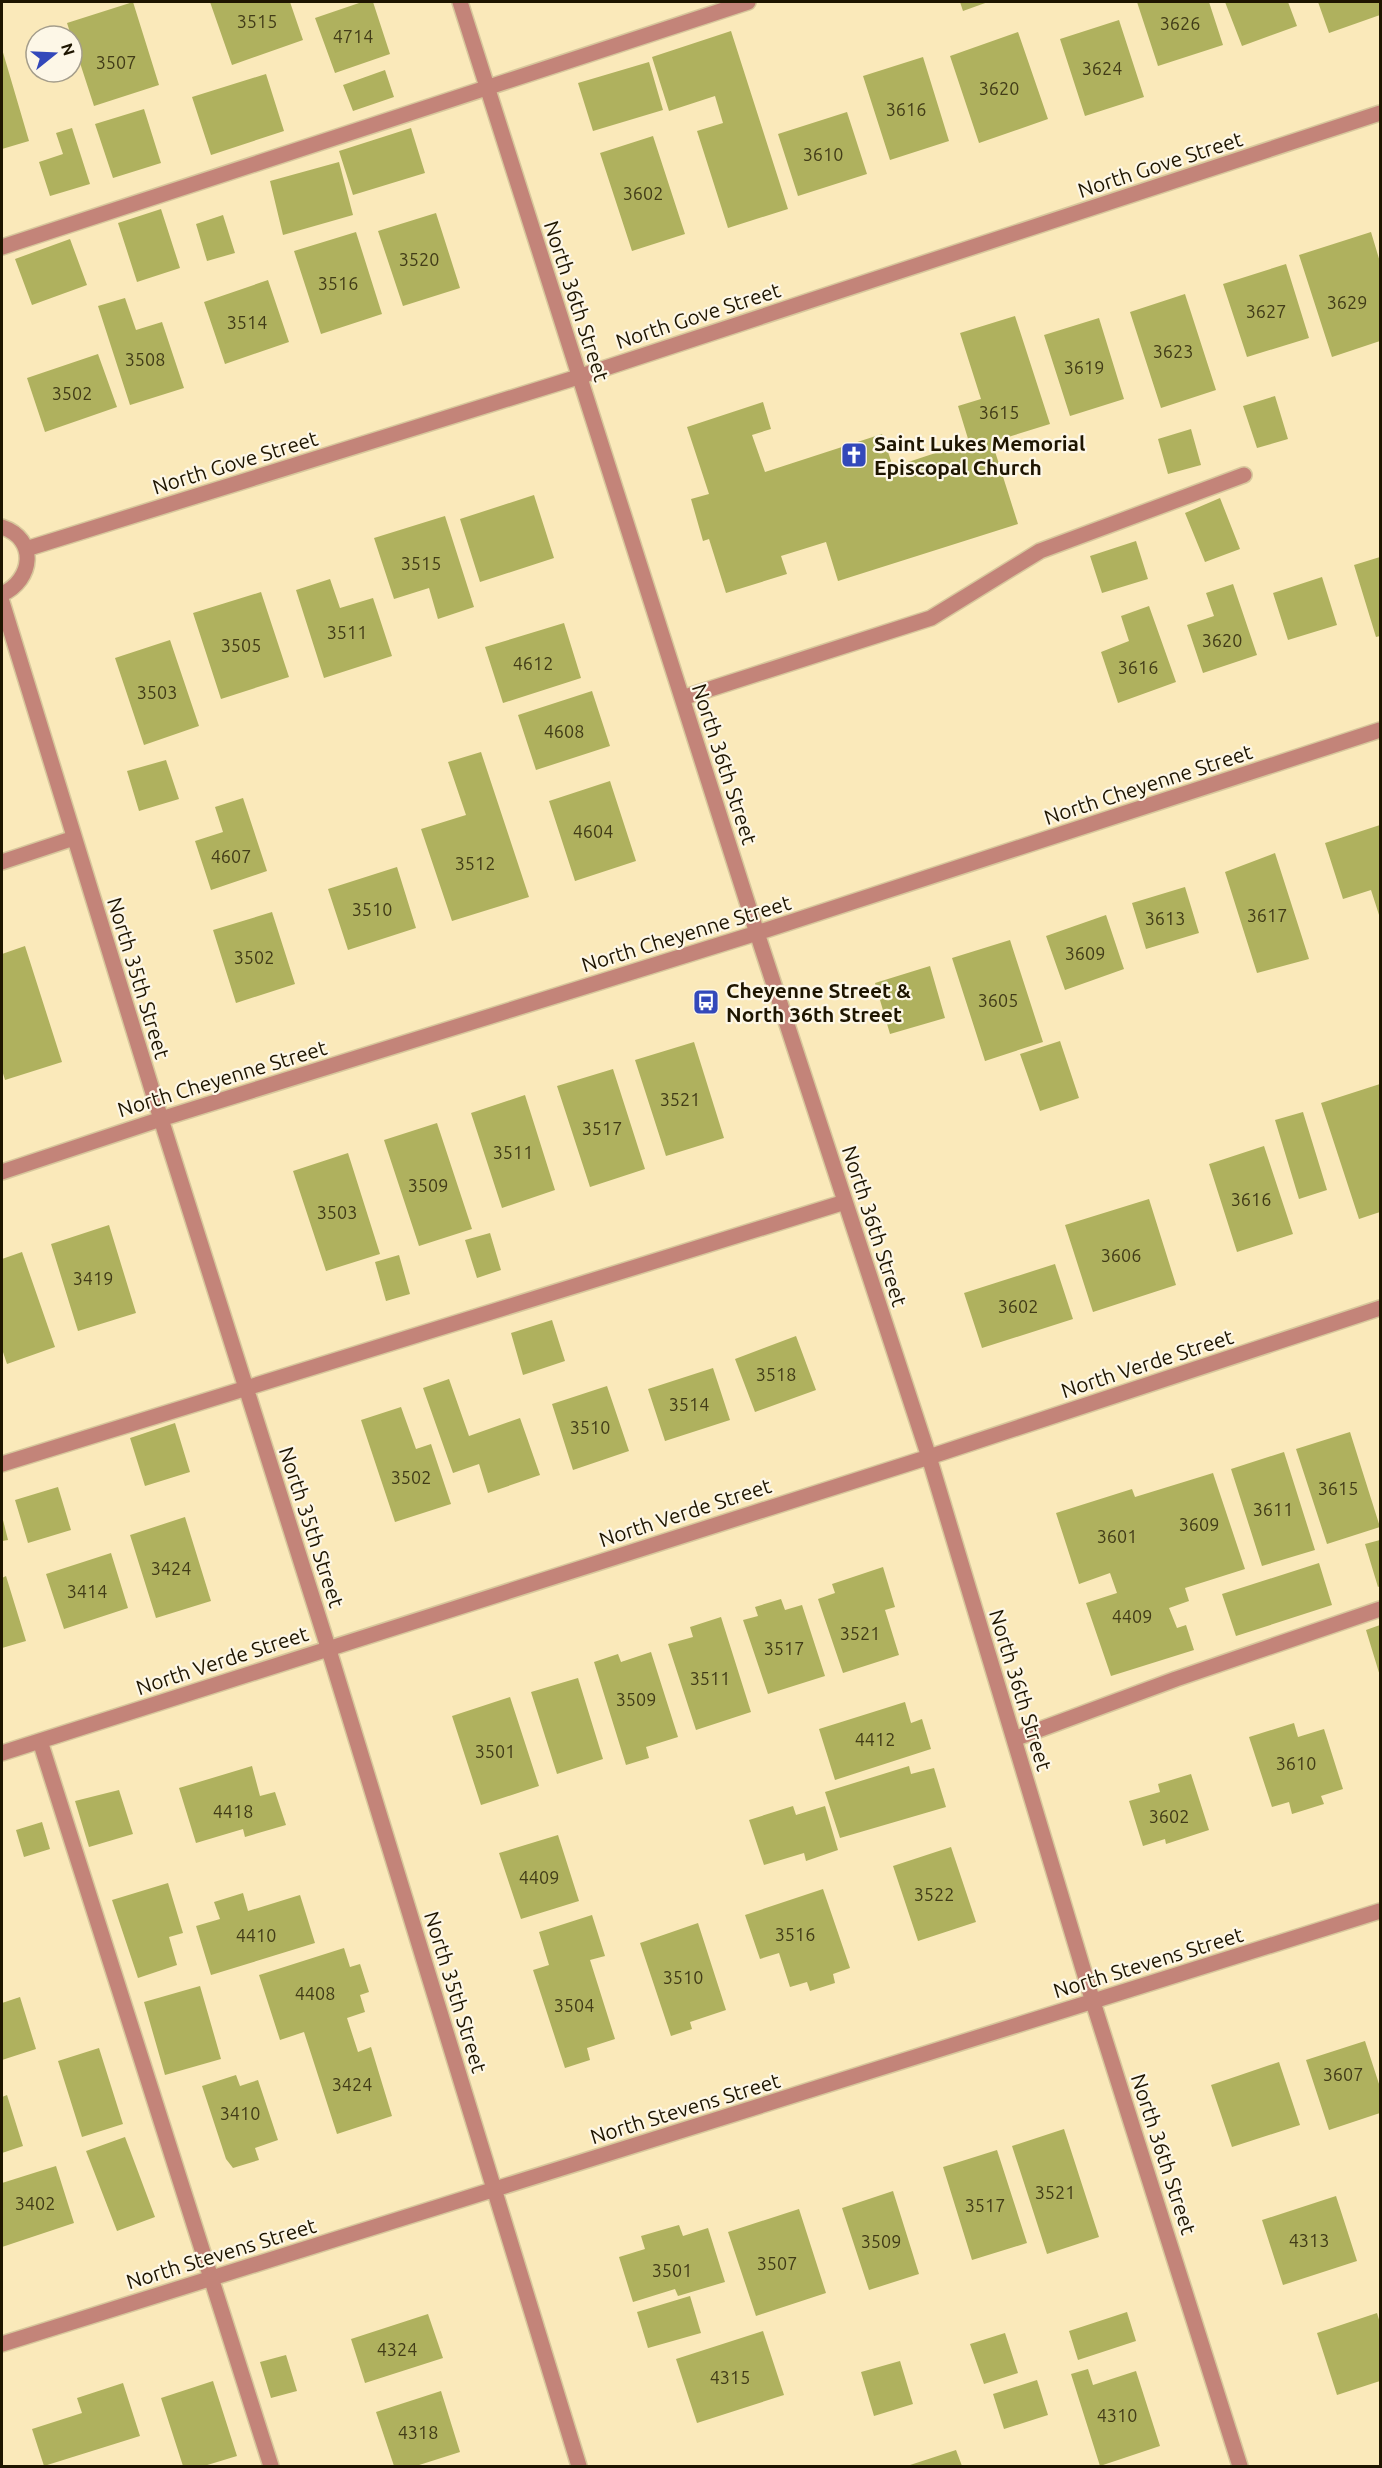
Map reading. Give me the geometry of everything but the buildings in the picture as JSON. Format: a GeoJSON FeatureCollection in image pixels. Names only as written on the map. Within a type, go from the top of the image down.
{"type":"FeatureCollection","features":[{"type":"Feature","properties":{"kind":"street","name":"North 36th Street"},"geometry":{"type":"LineString","coordinates":[[460,2],[757,933],[929,1457],[1093,2002],[1240,2466]]}},
{"type":"Feature","properties":{"kind":"street"},"geometry":{"type":"LineString","coordinates":[[2,247],[748,2]]}},
{"type":"Feature","properties":{"kind":"street","name":"North Gove Street"},"geometry":{"type":"LineString","coordinates":[[26,549],[579,376],[1380,113]]}},
{"type":"Feature","properties":{"kind":"street"},"geometry":{"type":"LineString","coordinates":[[682,698],[931,618],[1040,551],[1244,475]]}},
{"type":"Feature","properties":{"kind":"street"},"geometry":{"type":"LineString","coordinates":[[2,527],[19,536],[26,549],[28,561],[26,570],[10,590],[2,594]]}},
{"type":"Feature","properties":{"kind":"street","name":"North 35th Street"},"geometry":{"type":"LineString","coordinates":[[2,602],[160,1119],[328,1647],[579,2466]]}},
{"type":"Feature","properties":{"kind":"street","name":"North Cheyenne Street"},"geometry":{"type":"LineString","coordinates":[[2,1172],[160,1119],[757,933],[1380,730]]}},
{"type":"Feature","properties":{"kind":"street"},"geometry":{"type":"LineString","coordinates":[[2,862],[74,838]]}},
{"type":"Feature","properties":{"kind":"street"},"geometry":{"type":"LineString","coordinates":[[2,1464],[845,1202]]}},
{"type":"Feature","properties":{"kind":"street","name":"North Verde Street"},"geometry":{"type":"LineString","coordinates":[[2,1753],[328,1647],[929,1457],[1380,1308]]}},
{"type":"Feature","properties":{"kind":"street"},"geometry":{"type":"LineString","coordinates":[[1014,1739],[1176,1679],[1380,1609]]}},
{"type":"Feature","properties":{"kind":"street"},"geometry":{"type":"LineString","coordinates":[[40,1741],[271,2466]]}},
{"type":"Feature","properties":{"kind":"street","name":"North Stevens Street"},"geometry":{"type":"LineString","coordinates":[[2,2344],[1380,1911]]}},
{"type":"Feature","properties":{"kind":"place","name":"Saint Lukes Memorial Episcopal Church"},"geometry":{"type":"Point","coordinates":[854,455]}},
{"type":"Feature","properties":{"kind":"place","name":"Cheyenne Street & North 36th Street"},"geometry":{"type":"Point","coordinates":[706,1002]}}]}
